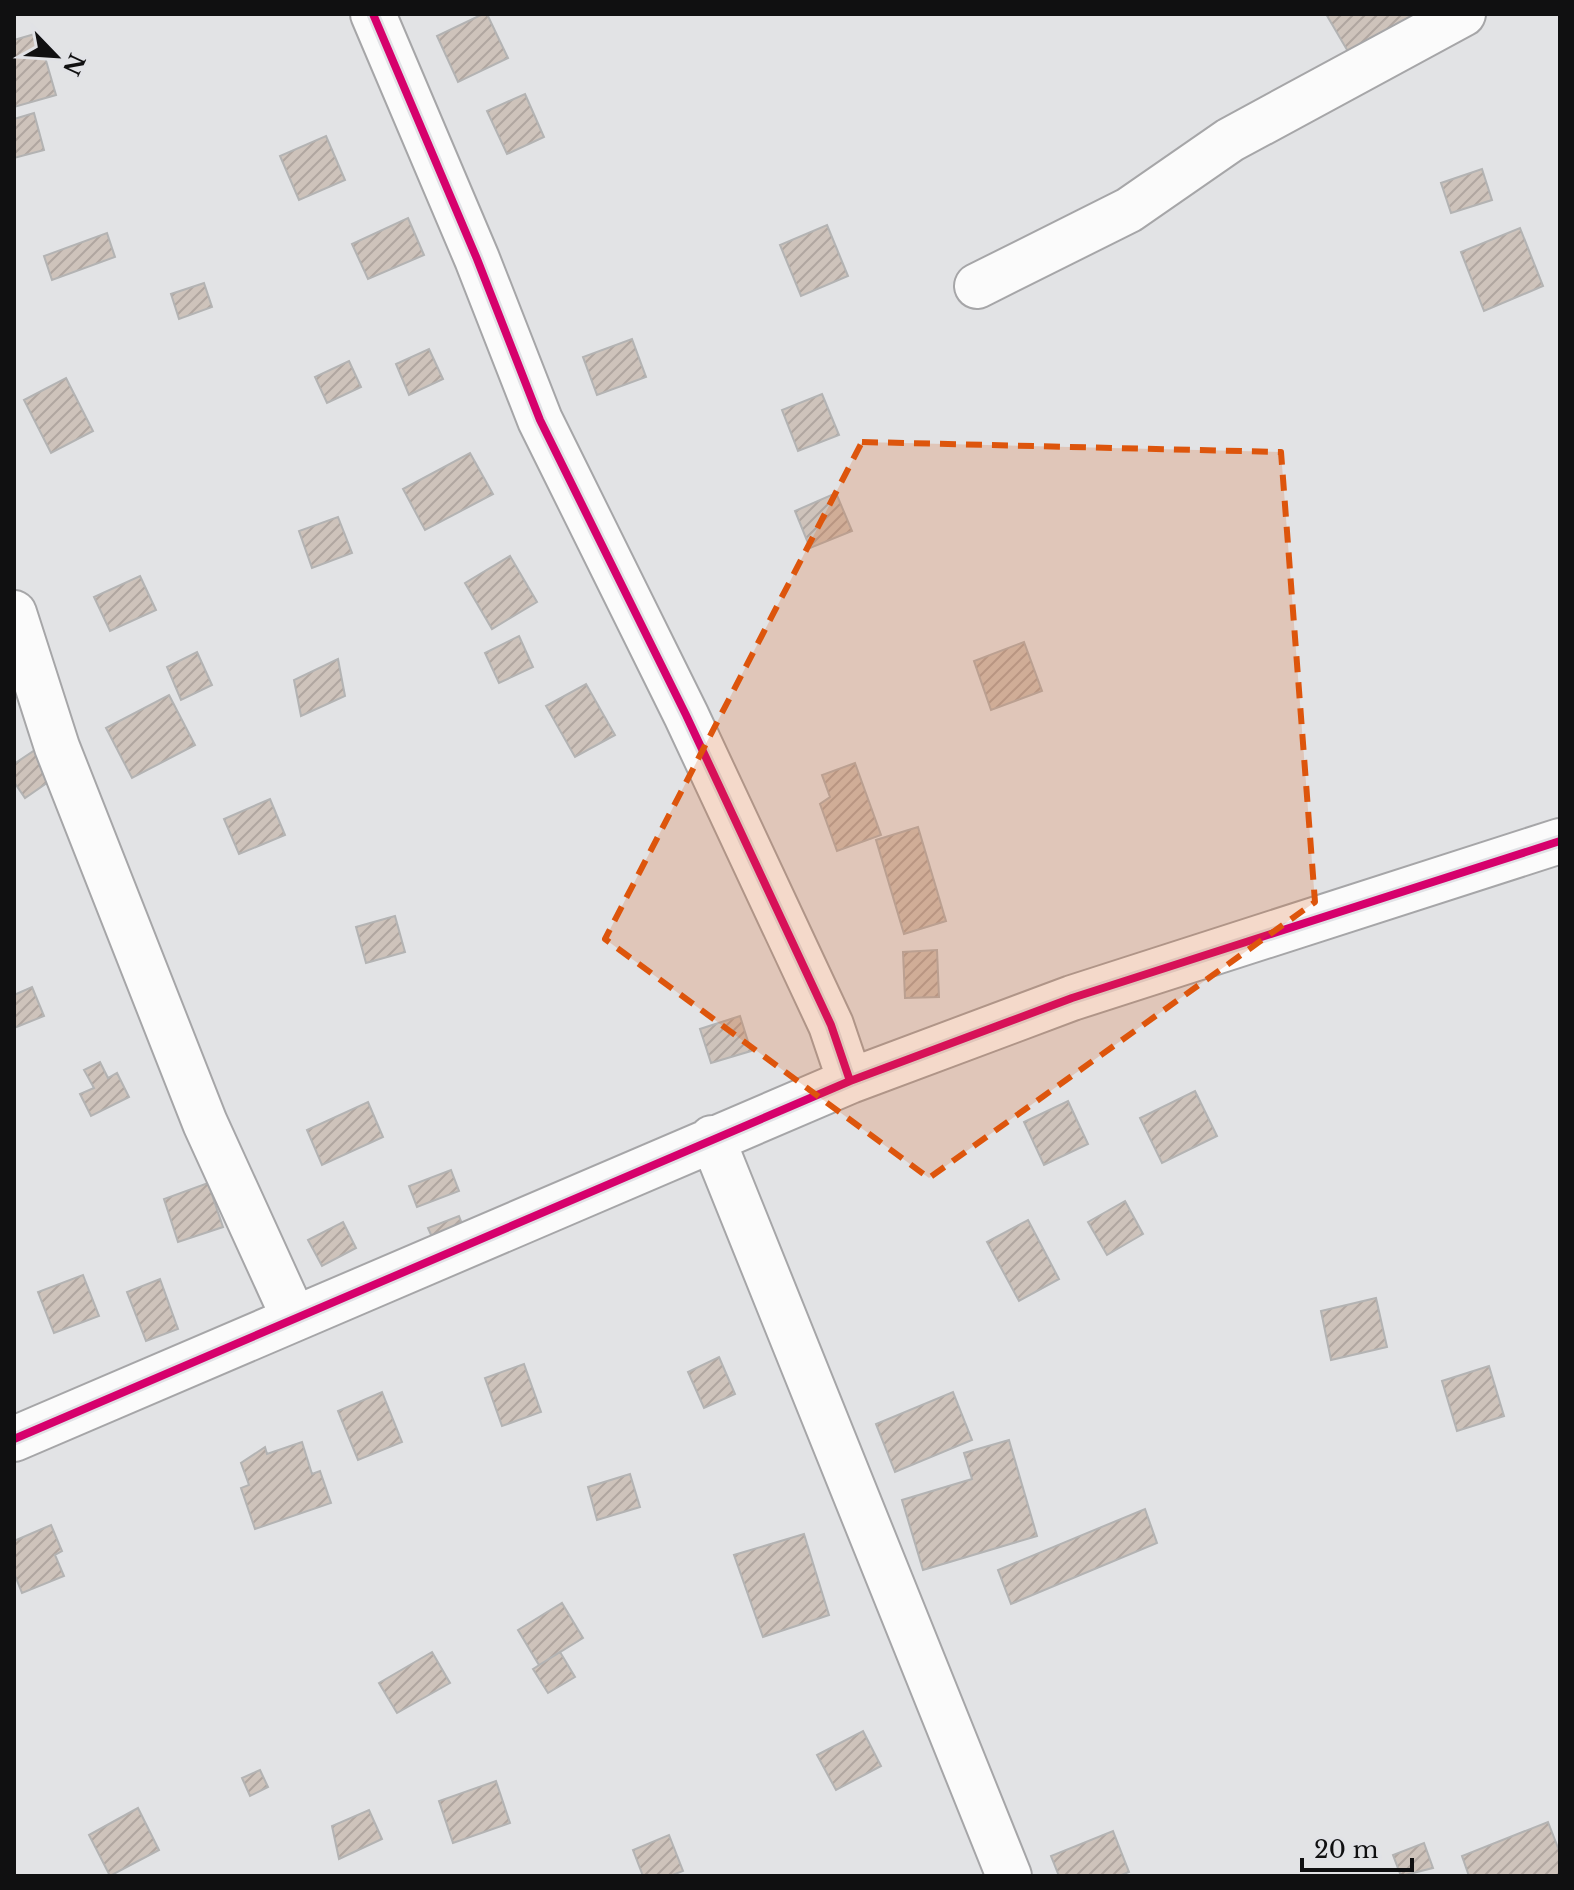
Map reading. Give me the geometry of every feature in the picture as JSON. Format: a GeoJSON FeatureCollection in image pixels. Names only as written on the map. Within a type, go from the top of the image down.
{"type":"FeatureCollection","features":[{"type":"Feature","properties":{"kind":"street"},"geometry":{"type":"LineString","coordinates":[[373,14],[471,244],[540,420],[692,729],[831,1025],[850,1081]]}},
{"type":"Feature","properties":{"kind":"street"},"geometry":{"type":"LineString","coordinates":[[977,286],[1129,210],[1230,140],[1463,14]]}},
{"type":"Feature","properties":{"kind":"street"},"geometry":{"type":"LineString","coordinates":[[14,613],[57,747],[205,1123],[294,1318]]}},
{"type":"Feature","properties":{"kind":"street"},"geometry":{"type":"LineString","coordinates":[[14,1439],[850,1081],[1072,998],[1560,841]]}},
{"type":"Feature","properties":{"kind":"street"},"geometry":{"type":"LineString","coordinates":[[712,1138],[1009,1876]]}},
{"type":"Feature","properties":{"kind":"highlighted area"},"geometry":{"type":"Polygon","coordinates":[[[862,442],[1281,452],[1315,902],[929,1178],[605,939],[862,442]]]}},
{"type":"Feature","properties":{"kind":"building"},"geometry":{"type":"Polygon","coordinates":[[[487,14],[508,58],[458,82],[437,36],[487,14]]]}},
{"type":"Feature","properties":{"kind":"building"},"geometry":{"type":"Polygon","coordinates":[[[1326,14],[1419,14],[1350,55],[1326,14]]]}},
{"type":"Feature","properties":{"kind":"building"},"geometry":{"type":"Polygon","coordinates":[[[38,33],[56,95],[14,107],[14,40],[38,33]]]}},
{"type":"Feature","properties":{"kind":"building"},"geometry":{"type":"Polygon","coordinates":[[[525,94],[544,137],[507,154],[487,111],[525,94]]]}},
{"type":"Feature","properties":{"kind":"building"},"geometry":{"type":"Polygon","coordinates":[[[34,113],[44,150],[14,158],[14,119],[34,113]]]}},
{"type":"Feature","properties":{"kind":"building"},"geometry":{"type":"Polygon","coordinates":[[[326,136],[345,180],[299,200],[280,156],[326,136]]]}},
{"type":"Feature","properties":{"kind":"building"},"geometry":{"type":"Polygon","coordinates":[[[1482,169],[1492,200],[1451,213],[1441,183],[1482,169]]]}},
{"type":"Feature","properties":{"kind":"building"},"geometry":{"type":"Polygon","coordinates":[[[408,218],[424,255],[368,279],[352,244],[408,218]]]}},
{"type":"Feature","properties":{"kind":"building"},"geometry":{"type":"Polygon","coordinates":[[[827,225],[848,276],[801,296],[780,245],[827,225]]]}},
{"type":"Feature","properties":{"kind":"building"},"geometry":{"type":"Polygon","coordinates":[[[1520,228],[1543,286],[1484,311],[1461,252],[1520,228]]]}},
{"type":"Feature","properties":{"kind":"building"},"geometry":{"type":"Polygon","coordinates":[[[107,233],[115,257],[52,280],[44,256],[107,233]]]}},
{"type":"Feature","properties":{"kind":"building"},"geometry":{"type":"Polygon","coordinates":[[[204,283],[212,307],[179,319],[171,294],[204,283]]]}},
{"type":"Feature","properties":{"kind":"building"},"geometry":{"type":"Polygon","coordinates":[[[632,339],[646,377],[597,395],[583,357],[632,339]]]}},
{"type":"Feature","properties":{"kind":"building"},"geometry":{"type":"Polygon","coordinates":[[[429,349],[443,379],[409,395],[396,364],[429,349]]]}},
{"type":"Feature","properties":{"kind":"building"},"geometry":{"type":"Polygon","coordinates":[[[349,361],[361,387],[327,403],[315,377],[349,361]]]}},
{"type":"Feature","properties":{"kind":"building"},"geometry":{"type":"Polygon","coordinates":[[[66,378],[93,431],[51,453],[24,400],[66,378]]]}},
{"type":"Feature","properties":{"kind":"building"},"geometry":{"type":"Polygon","coordinates":[[[822,394],[839,435],[798,451],[782,410],[822,394]]]}},
{"type":"Feature","properties":{"kind":"building"},"geometry":{"type":"Polygon","coordinates":[[[470,453],[493,494],[425,530],[403,489],[470,453]]]}},
{"type":"Feature","properties":{"kind":"building"},"geometry":{"type":"Polygon","coordinates":[[[836,493],[852,531],[810,548],[795,511],[836,493]]]}},
{"type":"Feature","properties":{"kind":"building"},"geometry":{"type":"Polygon","coordinates":[[[338,517],[352,553],[312,568],[299,531],[338,517]]]}},
{"type":"Feature","properties":{"kind":"building"},"geometry":{"type":"Polygon","coordinates":[[[510,556],[537,602],[492,629],[465,583],[510,556]]]}},
{"type":"Feature","properties":{"kind":"building"},"geometry":{"type":"Polygon","coordinates":[[[140,576],[156,610],[110,631],[94,597],[140,576]]]}},
{"type":"Feature","properties":{"kind":"building"},"geometry":{"type":"Polygon","coordinates":[[[519,636],[533,667],[499,683],[485,653],[519,636]]]}},
{"type":"Feature","properties":{"kind":"building"},"geometry":{"type":"Polygon","coordinates":[[[1024,642],[1042,691],[991,710],[974,661],[1024,642]]]}},
{"type":"Feature","properties":{"kind":"building"},"geometry":{"type":"Polygon","coordinates":[[[197,652],[212,685],[181,700],[167,667],[197,652]]]}},
{"type":"Feature","properties":{"kind":"building"},"geometry":{"type":"Polygon","coordinates":[[[338,659],[345,696],[301,716],[294,680],[338,659]]]}},
{"type":"Feature","properties":{"kind":"building"},"geometry":{"type":"Polygon","coordinates":[[[586,684],[615,735],[575,757],[546,706],[586,684]]]}},
{"type":"Feature","properties":{"kind":"building"},"geometry":{"type":"Polygon","coordinates":[[[169,695],[195,745],[132,778],[106,728],[169,695]]]}},
{"type":"Feature","properties":{"kind":"building"},"geometry":{"type":"Polygon","coordinates":[[[35,750],[54,778],[25,798],[14,782],[14,764],[35,750]]]}},
{"type":"Feature","properties":{"kind":"building"},"geometry":{"type":"Polygon","coordinates":[[[855,763],[881,835],[837,851],[820,804],[830,797],[822,775],[855,763]]]}},
{"type":"Feature","properties":{"kind":"building"},"geometry":{"type":"Polygon","coordinates":[[[270,799],[285,835],[239,854],[224,819],[270,799]]]}},
{"type":"Feature","properties":{"kind":"building"},"geometry":{"type":"Polygon","coordinates":[[[918,827],[946,921],[904,934],[876,840],[918,827]]]}},
{"type":"Feature","properties":{"kind":"building"},"geometry":{"type":"Polygon","coordinates":[[[395,916],[405,952],[366,963],[356,927],[395,916]]]}},
{"type":"Feature","properties":{"kind":"building"},"geometry":{"type":"Polygon","coordinates":[[[937,950],[939,997],[905,998],[903,952],[937,950]]]}},
{"type":"Feature","properties":{"kind":"building"},"geometry":{"type":"Polygon","coordinates":[[[32,987],[44,1016],[14,1028],[14,995],[32,987]]]}},
{"type":"Feature","properties":{"kind":"building"},"geometry":{"type":"Polygon","coordinates":[[[740,1016],[751,1051],[711,1063],[700,1029],[740,1016]]]}},
{"type":"Feature","properties":{"kind":"building"},"geometry":{"type":"Polygon","coordinates":[[[100,1062],[108,1078],[117,1073],[129,1097],[91,1116],[80,1094],[94,1088],[84,1070],[100,1062]]]}},
{"type":"Feature","properties":{"kind":"building"},"geometry":{"type":"Polygon","coordinates":[[[1195,1091],[1217,1136],[1162,1163],[1140,1118],[1195,1091]]]}},
{"type":"Feature","properties":{"kind":"building"},"geometry":{"type":"Polygon","coordinates":[[[1068,1101],[1088,1144],[1044,1165],[1024,1122],[1068,1101]]]}},
{"type":"Feature","properties":{"kind":"building"},"geometry":{"type":"Polygon","coordinates":[[[368,1102],[383,1137],[322,1165],[307,1130],[368,1102]]]}},
{"type":"Feature","properties":{"kind":"building"},"geometry":{"type":"Polygon","coordinates":[[[451,1170],[459,1191],[417,1207],[409,1186],[451,1170]]]}},
{"type":"Feature","properties":{"kind":"building"},"geometry":{"type":"Polygon","coordinates":[[[208,1183],[223,1227],[178,1242],[164,1199],[208,1183]]]}},
{"type":"Feature","properties":{"kind":"building"},"geometry":{"type":"Polygon","coordinates":[[[1125,1201],[1143,1234],[1107,1255],[1088,1222],[1125,1201]]]}},
{"type":"Feature","properties":{"kind":"building"},"geometry":{"type":"Polygon","coordinates":[[[459,1216],[466,1234],[436,1246],[428,1228],[459,1216]]]}},
{"type":"Feature","properties":{"kind":"building"},"geometry":{"type":"Polygon","coordinates":[[[1028,1220],[1059,1279],[1019,1301],[987,1242],[1028,1220]]]}},
{"type":"Feature","properties":{"kind":"building"},"geometry":{"type":"Polygon","coordinates":[[[343,1222],[356,1248],[322,1266],[308,1240],[343,1222]]]}},
{"type":"Feature","properties":{"kind":"building"},"geometry":{"type":"Polygon","coordinates":[[[83,1275],[99,1316],[54,1333],[38,1292],[83,1275]]]}},
{"type":"Feature","properties":{"kind":"building"},"geometry":{"type":"Polygon","coordinates":[[[160,1279],[178,1329],[146,1341],[127,1292],[160,1279]]]}},
{"type":"Feature","properties":{"kind":"building"},"geometry":{"type":"Polygon","coordinates":[[[1376,1298],[1387,1347],[1331,1360],[1321,1311],[1376,1298]]]}},
{"type":"Feature","properties":{"kind":"building"},"geometry":{"type":"Polygon","coordinates":[[[719,1357],[735,1394],[704,1408],[688,1372],[719,1357]]]}},
{"type":"Feature","properties":{"kind":"building"},"geometry":{"type":"Polygon","coordinates":[[[524,1364],[541,1412],[502,1426],[485,1378],[524,1364]]]}},
{"type":"Feature","properties":{"kind":"building"},"geometry":{"type":"Polygon","coordinates":[[[1489,1366],[1504,1416],[1457,1431],[1442,1381],[1489,1366]]]}},
{"type":"Feature","properties":{"kind":"building"},"geometry":{"type":"Polygon","coordinates":[[[382,1392],[402,1442],[358,1460],[338,1411],[382,1392]]]}},
{"type":"Feature","properties":{"kind":"building"},"geometry":{"type":"Polygon","coordinates":[[[953,1392],[972,1440],[895,1472],[876,1424],[953,1392]]]}},
{"type":"Feature","properties":{"kind":"building"},"geometry":{"type":"Polygon","coordinates":[[[1009,1440],[1037,1536],[923,1570],[902,1500],[972,1479],[964,1453],[1009,1440]]]}},
{"type":"Feature","properties":{"kind":"building"},"geometry":{"type":"Polygon","coordinates":[[[302,1442],[312,1474],[320,1471],[331,1503],[255,1529],[241,1488],[249,1485],[241,1463],[265,1447],[267,1454],[302,1442]]]}},
{"type":"Feature","properties":{"kind":"building"},"geometry":{"type":"Polygon","coordinates":[[[630,1474],[640,1507],[597,1520],[588,1487],[630,1474]]]}},
{"type":"Feature","properties":{"kind":"building"},"geometry":{"type":"Polygon","coordinates":[[[1145,1509],[1157,1543],[1011,1604],[998,1570],[1145,1509]]]}},
{"type":"Feature","properties":{"kind":"building"},"geometry":{"type":"Polygon","coordinates":[[[51,1525],[62,1551],[55,1555],[64,1576],[22,1593],[14,1573],[14,1541],[51,1525]]]}},
{"type":"Feature","properties":{"kind":"building"},"geometry":{"type":"Polygon","coordinates":[[[804,1534],[829,1615],[763,1637],[734,1555],[804,1534]]]}},
{"type":"Feature","properties":{"kind":"building"},"geometry":{"type":"Polygon","coordinates":[[[562,1603],[583,1638],[539,1665],[518,1630],[562,1603]]]}},
{"type":"Feature","properties":{"kind":"building"},"geometry":{"type":"Polygon","coordinates":[[[432,1652],[450,1683],[397,1713],[379,1683],[432,1652]]]}},
{"type":"Feature","properties":{"kind":"building"},"geometry":{"type":"Polygon","coordinates":[[[560,1652],[575,1677],[548,1693],[533,1669],[560,1652]]]}},
{"type":"Feature","properties":{"kind":"building"},"geometry":{"type":"Polygon","coordinates":[[[863,1731],[881,1766],[836,1790],[817,1755],[863,1731]]]}},
{"type":"Feature","properties":{"kind":"building"},"geometry":{"type":"Polygon","coordinates":[[[260,1770],[268,1787],[250,1796],[242,1778],[260,1770]]]}},
{"type":"Feature","properties":{"kind":"building"},"geometry":{"type":"Polygon","coordinates":[[[496,1781],[510,1823],[453,1843],[439,1801],[496,1781]]]}},
{"type":"Feature","properties":{"kind":"building"},"geometry":{"type":"Polygon","coordinates":[[[138,1808],[159,1850],[110,1876],[89,1835],[138,1808]]]}},
{"type":"Feature","properties":{"kind":"building"},"geometry":{"type":"Polygon","coordinates":[[[369,1810],[382,1839],[339,1859],[332,1826],[369,1810]]]}},
{"type":"Feature","properties":{"kind":"building"},"geometry":{"type":"Polygon","coordinates":[[[1548,1822],[1560,1853],[1560,1876],[1469,1876],[1462,1856],[1548,1822]]]}},
{"type":"Feature","properties":{"kind":"building"},"geometry":{"type":"Polygon","coordinates":[[[1113,1831],[1129,1872],[1119,1876],[1059,1876],[1051,1856],[1113,1831]]]}},
{"type":"Feature","properties":{"kind":"building"},"geometry":{"type":"Polygon","coordinates":[[[669,1835],[683,1871],[670,1876],[643,1876],[633,1850],[669,1835]]]}},
{"type":"Feature","properties":{"kind":"building"},"geometry":{"type":"Polygon","coordinates":[[[1424,1843],[1433,1868],[1401,1876],[1393,1855],[1424,1843]]]}},
{"type":"Feature","properties":{"kind":"cycle path"},"geometry":{"type":"LineString","coordinates":[[373,14],[477,259],[540,420],[686,715],[831,1025],[850,1081]]}},
{"type":"Feature","properties":{"kind":"cycle path"},"geometry":{"type":"LineString","coordinates":[[14,1439],[850,1081],[1072,998],[1560,841]]}}]}
